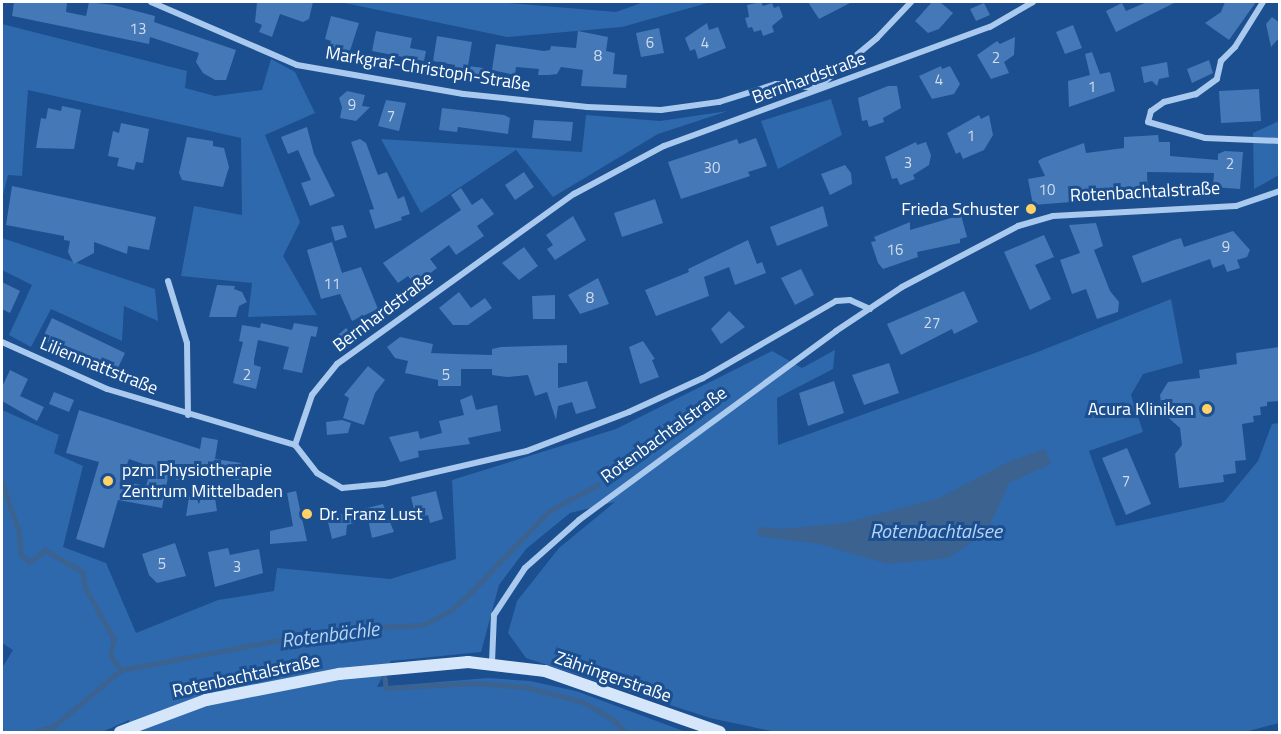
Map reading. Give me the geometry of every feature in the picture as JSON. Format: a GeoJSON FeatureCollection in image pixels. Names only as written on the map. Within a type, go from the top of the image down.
{"type":"FeatureCollection","features":[{"type":"Feature","properties":{"kind":"main road","name":"Zähringerstraße"},"geometry":{"type":"LineString","coordinates":[[492,662],[545,671],[720,732]]}},
{"type":"Feature","properties":{"kind":"main road","name":"Rotenbachtalstraße"},"geometry":{"type":"LineString","coordinates":[[120,732],[206,700],[300,681],[398,667],[492,662]]}},
{"type":"Feature","properties":{"kind":"street","name":"Markgraf-Christoph-Straße"},"geometry":{"type":"LineString","coordinates":[[151,2],[297,65],[464,94],[587,107],[662,110],[718,102],[776,84],[817,88]]}},
{"type":"Feature","properties":{"kind":"street"},"geometry":{"type":"LineString","coordinates":[[817,88],[878,38],[911,2]]}},
{"type":"Feature","properties":{"kind":"street","name":"Bernhardstraße"},"geometry":{"type":"LineString","coordinates":[[294,446],[312,395],[337,364],[574,194],[635,159],[817,88],[990,27],[1033,2]]}},
{"type":"Feature","properties":{"kind":"street"},"geometry":{"type":"LineString","coordinates":[[1263,2],[1235,47],[1221,61],[1217,79],[1196,94],[1164,102],[1151,111],[1148,122],[1205,138],[1280,141]]}},
{"type":"Feature","properties":{"kind":"street","name":"Rotenbachtalstraße"},"geometry":{"type":"LineString","coordinates":[[492,662],[495,615],[525,568],[579,520],[870,309],[1018,226],[1053,216],[1226,207],[1261,200],[1280,190]]}},
{"type":"Feature","properties":{"kind":"street"},"geometry":{"type":"LineString","coordinates":[[168,281],[187,343],[188,415]]}},
{"type":"Feature","properties":{"kind":"street"},"geometry":{"type":"LineString","coordinates":[[294,446],[317,473],[342,489],[384,484],[515,453],[629,412],[703,378],[836,301],[850,300],[870,309]]}},
{"type":"Feature","properties":{"kind":"street","name":"Lilienmattstraße"},"geometry":{"type":"LineString","coordinates":[[2,342],[107,389],[294,446]]}},
{"type":"Feature","properties":{"kind":"shaded area"},"geometry":{"type":"Polygon","coordinates":[[[340,2],[495,2],[616,12],[644,2],[711,2],[622,27],[507,37],[340,2]]]}},
{"type":"Feature","properties":{"kind":"shaded area"},"geometry":{"type":"Polygon","coordinates":[[[2,24],[187,71],[185,88],[215,96],[262,90],[271,59],[295,72],[315,113],[265,135],[300,222],[283,256],[317,315],[248,317],[252,283],[181,276],[194,206],[242,215],[241,138],[28,90],[22,176],[8,175],[2,199],[2,24]]]}},
{"type":"Feature","properties":{"kind":"shaded area"},"geometry":{"type":"Polygon","coordinates":[[[831,99],[842,135],[778,169],[761,121],[831,99]]]}},
{"type":"Feature","properties":{"kind":"shaded area"},"geometry":{"type":"Polygon","coordinates":[[[728,111],[658,134],[553,197],[516,150],[421,213],[381,139],[582,152],[586,115],[660,121],[728,111]]]}},
{"type":"Feature","properties":{"kind":"shaded area"},"geometry":{"type":"Polygon","coordinates":[[[1279,121],[1279,175],[1254,189],[1253,133],[1279,121]]]}},
{"type":"Feature","properties":{"kind":"shaded area"},"geometry":{"type":"Polygon","coordinates":[[[2,238],[155,289],[158,321],[124,306],[122,341],[51,309],[31,347],[9,335],[32,285],[2,270],[2,238]]]}},
{"type":"Feature","properties":{"kind":"shaded area"},"geometry":{"type":"Polygon","coordinates":[[[1171,299],[1183,363],[1143,374],[1131,395],[1143,432],[1089,451],[1116,526],[1224,502],[1258,461],[1272,424],[1279,423],[1279,723],[1245,732],[776,732],[710,718],[526,658],[508,633],[517,601],[559,548],[615,502],[570,513],[526,549],[499,585],[481,652],[391,661],[377,687],[488,678],[530,681],[576,691],[686,732],[129,732],[129,720],[102,732],[2,732],[2,668],[13,650],[2,643],[2,410],[59,435],[54,453],[83,466],[63,547],[106,563],[136,633],[218,600],[274,591],[277,568],[390,579],[456,559],[452,480],[616,429],[772,351],[802,368],[835,350],[833,369],[777,398],[778,445],[1035,353],[1171,299]]]}},
{"type":"Feature","properties":{"kind":"water","name":"Rotenbachtalsee"},"geometry":{"type":"Polygon","coordinates":[[[1045,449],[1051,464],[1009,483],[987,532],[948,558],[888,564],[819,544],[758,536],[757,527],[783,529],[844,523],[939,498],[1008,462],[1045,449]]]}},
{"type":"Feature","properties":{"kind":"building"},"geometry":{"type":"Polygon","coordinates":[[[14,2],[67,3],[66,12],[86,16],[89,2],[113,5],[155,16],[154,22],[236,50],[226,80],[215,80],[203,73],[196,62],[199,53],[150,37],[149,44],[12,16],[14,2]]]}},
{"type":"Feature","properties":{"kind":"building"},"geometry":{"type":"Polygon","coordinates":[[[257,2],[313,2],[309,19],[303,22],[280,14],[272,37],[259,32],[262,25],[255,22],[257,2]]]}},
{"type":"Feature","properties":{"kind":"building"},"geometry":{"type":"Polygon","coordinates":[[[761,2],[763,6],[772,3],[774,8],[779,6],[783,17],[772,26],[774,32],[763,36],[761,30],[754,32],[752,27],[748,28],[745,18],[749,17],[747,5],[761,2]]]}},
{"type":"Feature","properties":{"kind":"building"},"geometry":{"type":"Polygon","coordinates":[[[808,2],[852,2],[819,19],[808,2]]]}},
{"type":"Feature","properties":{"kind":"building"},"geometry":{"type":"Polygon","coordinates":[[[932,2],[940,2],[953,13],[939,29],[928,33],[915,21],[932,2]]]}},
{"type":"Feature","properties":{"kind":"building"},"geometry":{"type":"Polygon","coordinates":[[[1147,2],[1176,2],[1116,32],[1106,11],[1122,3],[1126,11],[1147,2]]]}},
{"type":"Feature","properties":{"kind":"building"},"geometry":{"type":"Polygon","coordinates":[[[1225,2],[1256,2],[1229,40],[1205,23],[1221,12],[1225,2]]]}},
{"type":"Feature","properties":{"kind":"building"},"geometry":{"type":"Polygon","coordinates":[[[984,3],[990,15],[976,21],[970,9],[984,3]]]}},
{"type":"Feature","properties":{"kind":"building"},"geometry":{"type":"Polygon","coordinates":[[[331,16],[359,23],[346,63],[326,58],[331,41],[325,39],[331,16]]]}},
{"type":"Feature","properties":{"kind":"building"},"geometry":{"type":"Polygon","coordinates":[[[1272,17],[1280,23],[1280,37],[1271,47],[1266,24],[1272,17]]]}},
{"type":"Feature","properties":{"kind":"building"},"geometry":{"type":"Polygon","coordinates":[[[707,23],[709,30],[718,27],[726,48],[698,59],[695,49],[690,51],[685,38],[707,23]]]}},
{"type":"Feature","properties":{"kind":"building"},"geometry":{"type":"Polygon","coordinates":[[[1073,25],[1082,48],[1065,54],[1056,32],[1073,25]]]}},
{"type":"Feature","properties":{"kind":"building"},"geometry":{"type":"Polygon","coordinates":[[[659,28],[664,53],[641,57],[636,33],[659,28]]]}},
{"type":"Feature","properties":{"kind":"building"},"geometry":{"type":"Polygon","coordinates":[[[376,31],[412,38],[410,48],[426,51],[424,61],[372,51],[376,31]]]}},
{"type":"Feature","properties":{"kind":"building"},"geometry":{"type":"Polygon","coordinates":[[[578,31],[608,37],[606,51],[615,53],[613,74],[627,75],[626,88],[581,86],[583,70],[561,67],[557,74],[549,75],[538,75],[539,69],[516,67],[515,75],[492,70],[496,44],[544,51],[550,50],[551,46],[576,48],[578,31]]]}},
{"type":"Feature","properties":{"kind":"building"},"geometry":{"type":"Polygon","coordinates":[[[437,36],[472,42],[468,66],[484,68],[482,81],[453,77],[455,65],[433,61],[437,36]]]}},
{"type":"Feature","properties":{"kind":"building"},"geometry":{"type":"Polygon","coordinates":[[[1015,37],[1014,55],[1004,62],[1009,73],[991,79],[977,55],[997,41],[1000,44],[1015,37]]]}},
{"type":"Feature","properties":{"kind":"building"},"geometry":{"type":"Polygon","coordinates":[[[1092,52],[1100,74],[1110,72],[1115,91],[1069,107],[1068,81],[1090,75],[1085,54],[1092,52]]]}},
{"type":"Feature","properties":{"kind":"building"},"geometry":{"type":"Polygon","coordinates":[[[1209,60],[1213,73],[1192,83],[1187,69],[1209,60]]]}},
{"type":"Feature","properties":{"kind":"building"},"geometry":{"type":"Polygon","coordinates":[[[1167,62],[1169,77],[1159,79],[1157,86],[1152,81],[1144,83],[1141,67],[1167,62]]]}},
{"type":"Feature","properties":{"kind":"building"},"geometry":{"type":"Polygon","coordinates":[[[941,66],[942,69],[950,66],[960,84],[954,94],[932,99],[919,76],[941,66]]]}},
{"type":"Feature","properties":{"kind":"building"},"geometry":{"type":"Polygon","coordinates":[[[888,86],[897,86],[901,108],[883,118],[884,122],[869,127],[867,120],[862,121],[858,98],[888,86]]]}},
{"type":"Feature","properties":{"kind":"building"},"geometry":{"type":"Polygon","coordinates":[[[1259,89],[1261,121],[1221,123],[1219,91],[1259,89]]]}},
{"type":"Feature","properties":{"kind":"building"},"geometry":{"type":"Polygon","coordinates":[[[347,91],[365,95],[362,106],[370,107],[356,121],[340,118],[342,107],[339,98],[347,91]]]}},
{"type":"Feature","properties":{"kind":"building"},"geometry":{"type":"Polygon","coordinates":[[[386,100],[406,103],[399,131],[378,126],[386,100]]]}},
{"type":"Feature","properties":{"kind":"building"},"geometry":{"type":"Polygon","coordinates":[[[62,106],[81,110],[74,149],[36,148],[41,118],[46,119],[48,108],[61,111],[62,106]]]}},
{"type":"Feature","properties":{"kind":"building"},"geometry":{"type":"Polygon","coordinates":[[[442,108],[504,115],[510,118],[508,134],[458,127],[457,132],[439,130],[442,108]]]}},
{"type":"Feature","properties":{"kind":"building"},"geometry":{"type":"Polygon","coordinates":[[[979,115],[981,119],[989,115],[993,135],[984,150],[963,159],[960,152],[956,154],[947,133],[979,115]]]}},
{"type":"Feature","properties":{"kind":"building"},"geometry":{"type":"Polygon","coordinates":[[[534,120],[573,122],[571,141],[532,138],[534,120]]]}},
{"type":"Feature","properties":{"kind":"building"},"geometry":{"type":"Polygon","coordinates":[[[121,123],[149,129],[143,163],[136,162],[134,170],[117,166],[119,158],[108,156],[113,131],[119,133],[121,123]]]}},
{"type":"Feature","properties":{"kind":"building"},"geometry":{"type":"Polygon","coordinates":[[[307,127],[314,154],[335,196],[310,206],[301,183],[311,180],[298,150],[288,154],[281,137],[307,127]]]}},
{"type":"Feature","properties":{"kind":"building"},"geometry":{"type":"Polygon","coordinates":[[[1158,135],[1159,142],[1170,142],[1170,156],[1218,160],[1218,154],[1225,151],[1243,152],[1240,189],[1213,187],[1214,173],[1147,172],[1148,196],[1033,205],[1028,179],[1045,176],[1038,161],[1043,158],[1084,143],[1086,153],[1124,148],[1124,137],[1158,135]]]}},
{"type":"Feature","properties":{"kind":"building"},"geometry":{"type":"Polygon","coordinates":[[[187,137],[213,141],[213,146],[224,148],[229,167],[223,187],[182,180],[179,173],[187,137]]]}},
{"type":"Feature","properties":{"kind":"building"},"geometry":{"type":"Polygon","coordinates":[[[756,138],[767,166],[748,172],[750,176],[681,199],[668,162],[737,139],[739,144],[756,138]]]}},
{"type":"Feature","properties":{"kind":"building"},"geometry":{"type":"Polygon","coordinates":[[[360,139],[366,143],[378,175],[387,172],[398,199],[404,196],[410,214],[401,217],[402,220],[375,229],[369,210],[374,209],[351,142],[360,139]]]}},
{"type":"Feature","properties":{"kind":"building"},"geometry":{"type":"Polygon","coordinates":[[[916,142],[917,145],[926,142],[931,155],[929,165],[913,175],[915,179],[900,185],[897,178],[892,179],[885,157],[916,142]]]}},
{"type":"Feature","properties":{"kind":"building"},"geometry":{"type":"Polygon","coordinates":[[[845,165],[851,173],[852,184],[830,195],[821,174],[845,165]]]}},
{"type":"Feature","properties":{"kind":"building"},"geometry":{"type":"Polygon","coordinates":[[[524,172],[534,187],[515,200],[505,185],[524,172]]]}},
{"type":"Feature","properties":{"kind":"building"},"geometry":{"type":"Polygon","coordinates":[[[12,186],[156,217],[149,250],[128,246],[127,254],[94,242],[94,253],[74,264],[68,252],[70,241],[64,240],[64,236],[6,225],[12,186]]]}},
{"type":"Feature","properties":{"kind":"building"},"geometry":{"type":"Polygon","coordinates":[[[461,188],[472,205],[482,198],[494,214],[477,226],[484,236],[456,255],[449,245],[430,259],[437,268],[415,285],[408,276],[398,283],[383,263],[461,210],[451,195],[461,188]]]}},
{"type":"Feature","properties":{"kind":"building"},"geometry":{"type":"Polygon","coordinates":[[[655,199],[663,223],[622,237],[614,213],[655,199]]]}},
{"type":"Feature","properties":{"kind":"building"},"geometry":{"type":"Polygon","coordinates":[[[823,206],[828,226],[777,246],[770,227],[823,206]]]}},
{"type":"Feature","properties":{"kind":"building"},"geometry":{"type":"Polygon","coordinates":[[[961,215],[967,237],[960,239],[960,243],[917,252],[918,257],[883,269],[878,263],[871,242],[876,241],[874,237],[910,222],[910,230],[961,215]]]}},
{"type":"Feature","properties":{"kind":"building"},"geometry":{"type":"Polygon","coordinates":[[[573,216],[586,240],[555,260],[547,249],[553,245],[546,235],[573,216]]]}},
{"type":"Feature","properties":{"kind":"building"},"geometry":{"type":"Polygon","coordinates":[[[1096,223],[1103,246],[1094,250],[1110,291],[1119,302],[1118,312],[1097,319],[1086,289],[1072,294],[1060,260],[1080,253],[1069,225],[1096,223]]]}},
{"type":"Feature","properties":{"kind":"building"},"geometry":{"type":"Polygon","coordinates":[[[343,225],[347,237],[335,241],[331,227],[343,225]]]}},
{"type":"Feature","properties":{"kind":"building"},"geometry":{"type":"Polygon","coordinates":[[[1233,231],[1250,250],[1247,257],[1237,260],[1240,268],[1227,272],[1224,264],[1213,268],[1210,259],[1142,283],[1132,256],[1181,238],[1184,247],[1233,231]]]}},
{"type":"Feature","properties":{"kind":"building"},"geometry":{"type":"Polygon","coordinates":[[[1044,235],[1054,257],[1035,265],[1051,299],[1030,310],[1004,252],[1044,235]]]}},
{"type":"Feature","properties":{"kind":"building"},"geometry":{"type":"Polygon","coordinates":[[[748,240],[757,264],[762,262],[766,273],[735,285],[729,267],[704,277],[709,296],[656,316],[645,290],[689,272],[688,269],[748,240]]]}},
{"type":"Feature","properties":{"kind":"building"},"geometry":{"type":"Polygon","coordinates":[[[332,242],[342,273],[361,267],[378,309],[352,321],[340,294],[321,299],[307,250],[332,242]]]}},
{"type":"Feature","properties":{"kind":"building"},"geometry":{"type":"Polygon","coordinates":[[[524,247],[538,266],[519,280],[502,263],[524,247]]]}},
{"type":"Feature","properties":{"kind":"building"},"geometry":{"type":"Polygon","coordinates":[[[801,269],[814,295],[795,305],[781,278],[801,269]]]}},
{"type":"Feature","properties":{"kind":"building"},"geometry":{"type":"Polygon","coordinates":[[[598,278],[609,304],[580,314],[568,295],[598,278]]]}},
{"type":"Feature","properties":{"kind":"building"},"geometry":{"type":"Polygon","coordinates":[[[2,282],[20,291],[10,313],[2,309],[2,282]]]}},
{"type":"Feature","properties":{"kind":"building"},"geometry":{"type":"Polygon","coordinates":[[[217,285],[235,286],[234,289],[242,292],[247,302],[239,306],[236,317],[209,317],[217,285]]]}},
{"type":"Feature","properties":{"kind":"building"},"geometry":{"type":"Polygon","coordinates":[[[964,291],[978,322],[954,334],[952,329],[901,355],[887,324],[964,291]]]}},
{"type":"Feature","properties":{"kind":"building"},"geometry":{"type":"Polygon","coordinates":[[[459,292],[471,308],[485,298],[492,308],[468,325],[453,325],[439,308],[459,292]]]}},
{"type":"Feature","properties":{"kind":"building"},"geometry":{"type":"Polygon","coordinates":[[[555,295],[555,319],[533,319],[532,296],[555,295]]]}},
{"type":"Feature","properties":{"kind":"building"},"geometry":{"type":"Polygon","coordinates":[[[729,311],[745,327],[721,344],[711,329],[729,311]]]}},
{"type":"Feature","properties":{"kind":"building"},"geometry":{"type":"Polygon","coordinates":[[[52,318],[125,353],[116,372],[63,346],[47,342],[43,337],[52,318]]]}},
{"type":"Feature","properties":{"kind":"building"},"geometry":{"type":"Polygon","coordinates":[[[261,323],[292,330],[294,323],[318,327],[316,337],[311,336],[302,373],[283,369],[289,347],[258,340],[254,365],[261,367],[256,389],[233,383],[243,342],[239,341],[242,325],[260,328],[261,323]]]}},
{"type":"Feature","properties":{"kind":"building"},"geometry":{"type":"Polygon","coordinates":[[[346,328],[355,337],[345,345],[337,336],[346,328]]]}},
{"type":"Feature","properties":{"kind":"building"},"geometry":{"type":"Polygon","coordinates":[[[400,337],[433,344],[431,353],[492,355],[492,349],[501,347],[567,345],[567,363],[558,363],[558,388],[587,381],[596,408],[576,414],[572,402],[558,406],[556,420],[547,392],[535,396],[528,375],[507,377],[492,375],[492,369],[461,369],[461,386],[438,386],[438,380],[405,373],[408,361],[395,358],[387,347],[400,337]]]}},
{"type":"Feature","properties":{"kind":"building"},"geometry":{"type":"Polygon","coordinates":[[[643,341],[655,359],[652,360],[659,377],[640,384],[629,347],[643,341]]]}},
{"type":"Feature","properties":{"kind":"building"},"geometry":{"type":"Polygon","coordinates":[[[1280,347],[1280,401],[1267,402],[1267,406],[1260,407],[1261,415],[1253,416],[1254,422],[1242,424],[1246,460],[1235,461],[1236,473],[1223,475],[1224,482],[1179,488],[1175,454],[1182,445],[1180,428],[1162,412],[1160,395],[1168,382],[1200,378],[1199,370],[1237,364],[1236,353],[1280,347]]]}},
{"type":"Feature","properties":{"kind":"building"},"geometry":{"type":"Polygon","coordinates":[[[889,363],[899,393],[864,405],[852,375],[889,363]]]}},
{"type":"Feature","properties":{"kind":"building"},"geometry":{"type":"Polygon","coordinates":[[[368,366],[385,380],[375,393],[364,425],[343,418],[349,398],[344,395],[368,366]]]}},
{"type":"Feature","properties":{"kind":"building"},"geometry":{"type":"Polygon","coordinates":[[[10,370],[28,379],[20,396],[44,407],[37,421],[2,401],[2,387],[10,370]]]}},
{"type":"Feature","properties":{"kind":"building"},"geometry":{"type":"Polygon","coordinates":[[[834,381],[844,413],[808,426],[799,393],[834,381]]]}},
{"type":"Feature","properties":{"kind":"building"},"geometry":{"type":"Polygon","coordinates":[[[54,392],[74,400],[69,412],[49,404],[54,392]]]}},
{"type":"Feature","properties":{"kind":"building"},"geometry":{"type":"Polygon","coordinates":[[[472,395],[476,410],[497,405],[501,431],[468,438],[470,444],[418,451],[419,457],[400,462],[389,437],[418,431],[420,439],[442,433],[439,421],[464,415],[460,400],[472,395]]]}},
{"type":"Feature","properties":{"kind":"building","name":"pzm Physiotherapie Zentrum Mittelbaden"},"geometry":{"type":"Polygon","coordinates":[[[79,410],[200,449],[202,437],[218,440],[215,459],[241,463],[239,480],[180,472],[178,480],[168,477],[162,508],[118,500],[104,548],[76,539],[99,462],[66,453],[79,410]],[[129,459],[121,481],[146,486],[152,467],[129,459]]]}},
{"type":"Feature","properties":{"kind":"building"},"geometry":{"type":"Polygon","coordinates":[[[342,420],[351,423],[348,433],[327,435],[326,422],[342,420]]]}},
{"type":"Feature","properties":{"kind":"building"},"geometry":{"type":"Polygon","coordinates":[[[1127,448],[1151,504],[1126,515],[1102,458],[1127,448]]]}},
{"type":"Feature","properties":{"kind":"building"},"geometry":{"type":"Polygon","coordinates":[[[296,491],[307,541],[270,544],[270,531],[293,526],[287,493],[296,491]]]}},
{"type":"Feature","properties":{"kind":"building"},"geometry":{"type":"Polygon","coordinates":[[[436,491],[443,519],[430,523],[428,515],[416,518],[411,497],[436,491]]]}},
{"type":"Feature","properties":{"kind":"building"},"geometry":{"type":"Polygon","coordinates":[[[214,492],[217,511],[186,516],[189,497],[214,492]]]}},
{"type":"Feature","properties":{"kind":"building"},"geometry":{"type":"Polygon","coordinates":[[[383,504],[394,532],[372,538],[368,519],[347,525],[346,535],[332,539],[327,518],[383,504]]]}},
{"type":"Feature","properties":{"kind":"building"},"geometry":{"type":"Polygon","coordinates":[[[175,543],[186,576],[157,583],[149,575],[142,554],[175,543]]]}},
{"type":"Feature","properties":{"kind":"building"},"geometry":{"type":"Polygon","coordinates":[[[228,548],[230,555],[259,549],[263,573],[215,587],[208,552],[228,548]]]}},
{"type":"Feature","properties":{"kind":"waterway"},"geometry":{"type":"LineString","coordinates":[[2,482],[19,531],[21,555],[30,562],[45,550],[83,572],[85,587],[114,639],[111,656],[121,670]]}},
{"type":"Feature","properties":{"kind":"waterway","name":"Rotenbächle"},"geometry":{"type":"LineString","coordinates":[[35,732],[54,726],[121,670],[337,629],[423,625],[450,611],[549,511],[597,485]]}},
{"type":"Feature","properties":{"kind":"waterway"},"geometry":{"type":"LineString","coordinates":[[385,678],[386,688],[473,683],[526,687],[583,702],[614,720],[625,732]]}},
{"type":"Feature","properties":{"kind":"place","name":"Frieda Schuster"},"geometry":{"type":"Point","coordinates":[1031,209]}},
{"type":"Feature","properties":{"kind":"place","name":"Acura Kliniken"},"geometry":{"type":"Point","coordinates":[1207,409]}},
{"type":"Feature","properties":{"kind":"place","name":"pzm Physiotherapie Zentrum Mittelbaden"},"geometry":{"type":"Point","coordinates":[108,481]}},
{"type":"Feature","properties":{"kind":"place","name":"Dr. Franz Lust"},"geometry":{"type":"Point","coordinates":[307,514]}}]}
